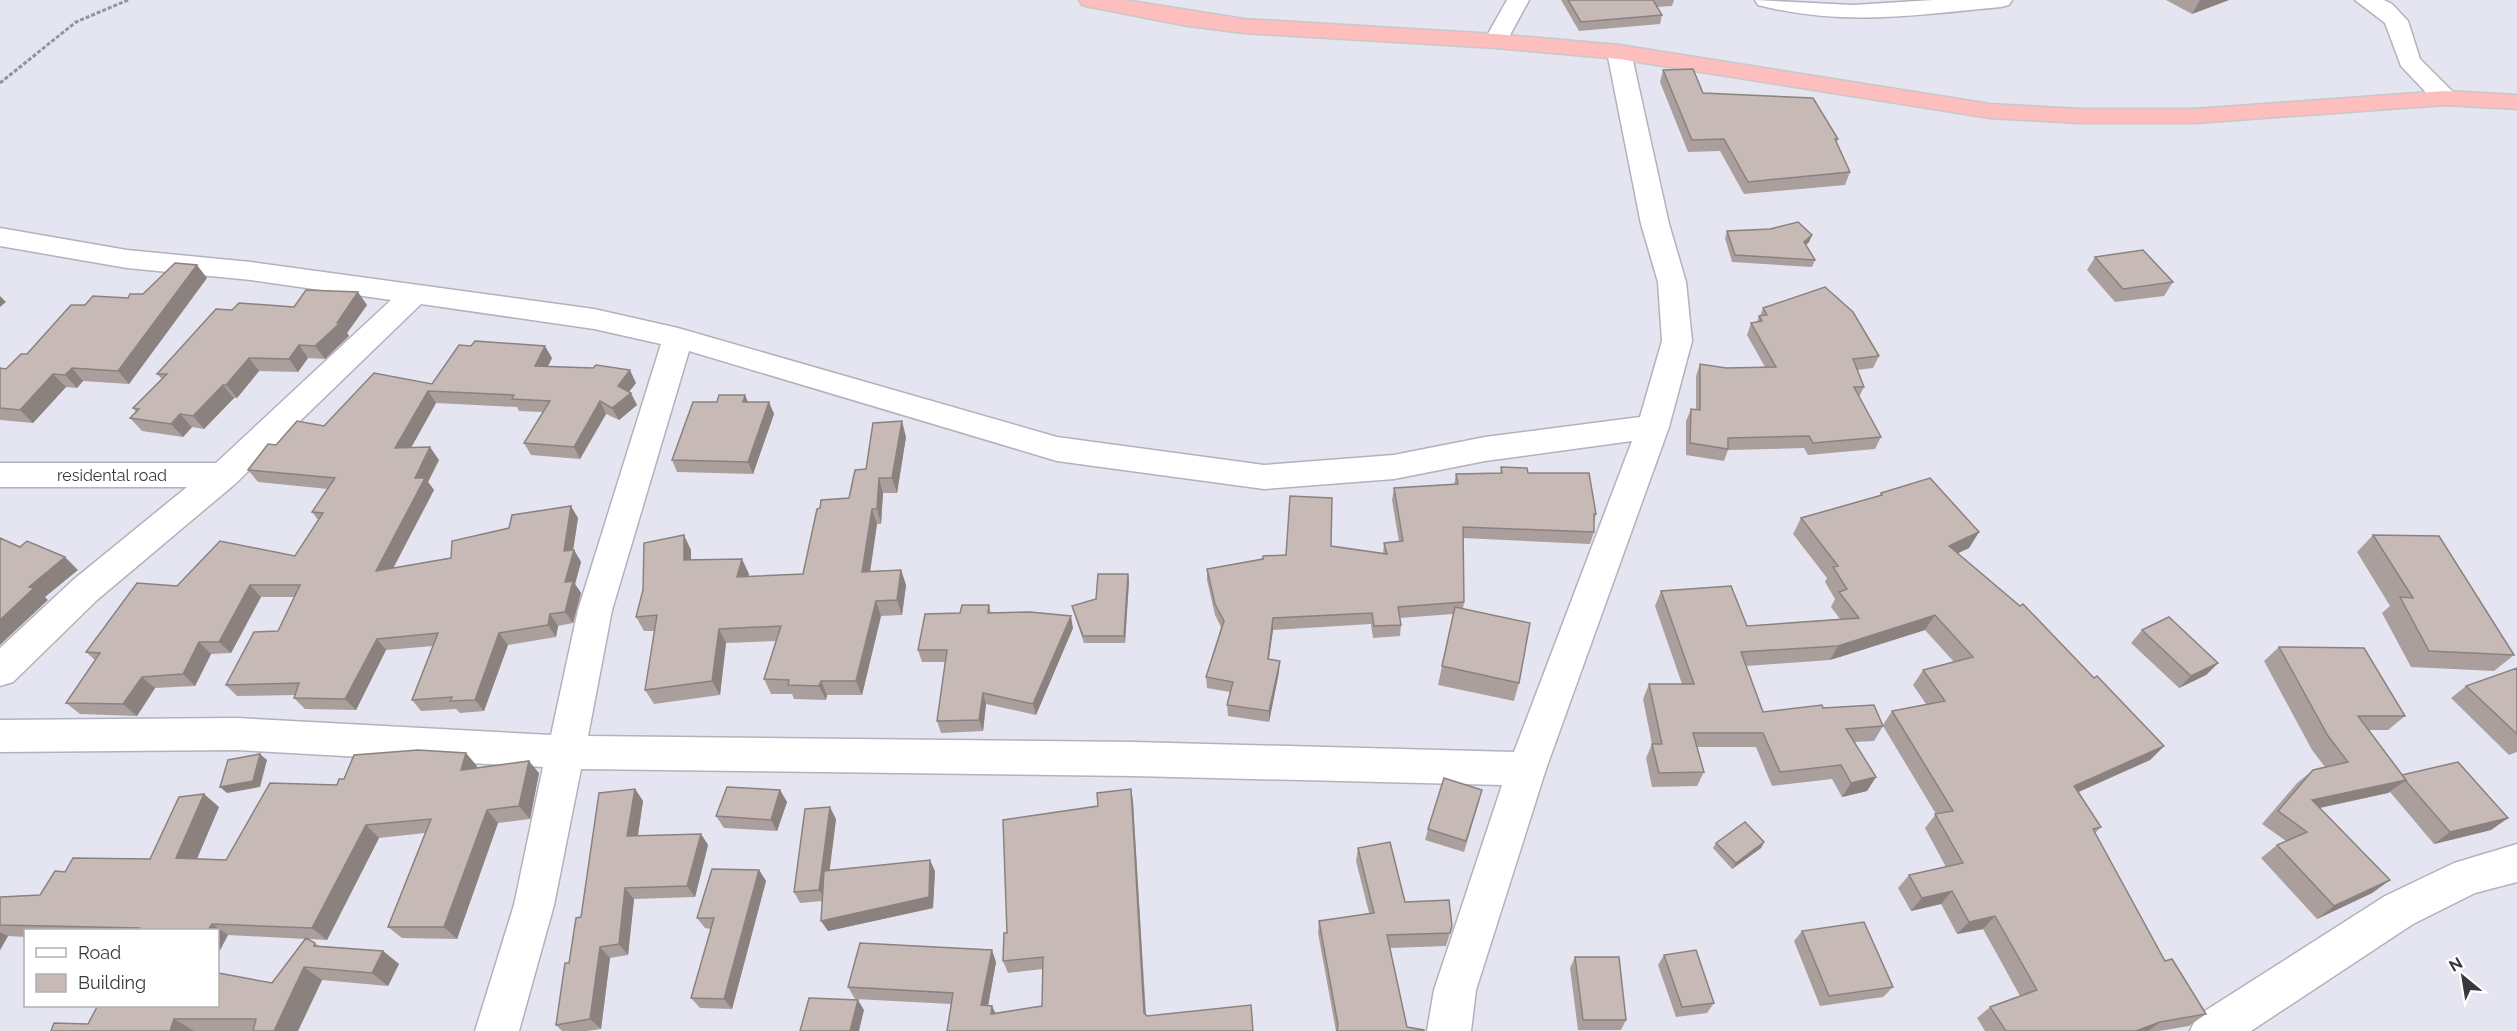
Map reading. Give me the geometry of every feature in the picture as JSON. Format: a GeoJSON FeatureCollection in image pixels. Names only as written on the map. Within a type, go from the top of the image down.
{"type":"FeatureCollection","features":[{"type":"Feature","properties":{"kind":"highway"},"geometry":{"type":"LineString","coordinates":[[1090,0],[1188,19],[1244,26],[1496,41],[1619,52],[1990,111],[2079,116],[2195,116],[2334,108],[2445,98],[2517,102]]}},
{"type":"Feature","properties":{"kind":"street"},"geometry":{"type":"LineString","coordinates":[[1496,41],[1518,0]]}},
{"type":"Feature","properties":{"kind":"street"},"geometry":{"type":"LineString","coordinates":[[1766,0],[1789,7],[1820,12],[2001,0]]}},
{"type":"Feature","properties":{"kind":"street"},"geometry":{"type":"LineString","coordinates":[[2366,0],[2384,9],[2396,21],[2409,61],[2445,98]]}},
{"type":"Feature","properties":{"kind":"street"},"geometry":{"type":"LineString","coordinates":[[1449,1031],[1455,990],[1527,770],[1653,427],[1677,341],[1672,282],[1655,224],[1619,52]]}},
{"type":"Feature","properties":{"kind":"street"},"geometry":{"type":"LineString","coordinates":[[0,237],[127,259],[250,271],[594,319],[678,338],[1058,449],[1264,477],[1394,467],[1485,449],[1653,427]]}},
{"type":"Feature","properties":{"kind":"street"},"geometry":{"type":"LineString","coordinates":[[0,671],[85,590],[224,475],[414,295]]}},
{"type":"Feature","properties":{"kind":"street"},"geometry":{"type":"LineString","coordinates":[[497,1031],[534,905],[568,752],[595,610],[678,338]]}},
{"type":"Feature","properties":{"kind":"street","name":"residental road"},"geometry":{"type":"LineString","coordinates":[[0,475],[224,475]]}},
{"type":"Feature","properties":{"kind":"street"},"geometry":{"type":"LineString","coordinates":[[0,736],[236,734],[568,752],[1133,759],[1527,770]]}},
{"type":"Feature","properties":{"kind":"street"},"geometry":{"type":"LineString","coordinates":[[2212,1031],[2399,910],[2468,876],[2517,864]]}},
{"type":"Feature","properties":{"kind":"path"},"geometry":{"type":"LineString","coordinates":[[0,83],[76,22],[128,0]]}},
{"type":"Feature","properties":{"kind":"building"},"geometry":{"type":"Polygon","coordinates":[[[1568,0],[1653,0],[1662,15],[1581,22],[1568,0]]]}},
{"type":"Feature","properties":{"kind":"building"},"geometry":{"type":"Polygon","coordinates":[[[1693,69],[1703,93],[1813,98],[1838,139],[1835,139],[1850,172],[1748,182],[1724,139],[1692,140],[1663,70],[1693,69]]]}},
{"type":"Feature","properties":{"kind":"building"},"geometry":{"type":"Polygon","coordinates":[[[1798,222],[1812,235],[1804,242],[1815,260],[1735,255],[1727,231],[1770,229],[1798,222]]]}},
{"type":"Feature","properties":{"kind":"building"},"geometry":{"type":"Polygon","coordinates":[[[2143,250],[2173,282],[2123,289],[2095,257],[2143,250]]]}},
{"type":"Feature","properties":{"kind":"building"},"geometry":{"type":"Polygon","coordinates":[[[175,263],[197,265],[118,371],[72,368],[65,375],[53,374],[20,410],[0,408],[0,368],[6,369],[21,354],[27,354],[71,305],[85,305],[93,296],[128,298],[130,294],[143,294],[175,263]]]}},
{"type":"Feature","properties":{"kind":"building"},"geometry":{"type":"Polygon","coordinates":[[[1825,287],[1853,312],[1879,356],[1853,359],[1864,387],[1854,387],[1881,437],[1813,443],[1809,436],[1728,438],[1728,449],[1690,443],[1691,409],[1700,410],[1700,364],[1726,368],[1776,367],[1751,323],[1762,321],[1759,316],[1767,315],[1763,308],[1825,287]]]}},
{"type":"Feature","properties":{"kind":"building"},"geometry":{"type":"Polygon","coordinates":[[[306,290],[358,292],[337,323],[340,323],[315,346],[299,345],[289,359],[249,358],[226,385],[223,385],[193,416],[180,414],[171,424],[130,418],[139,409],[133,408],[167,374],[157,374],[216,309],[232,310],[239,303],[294,307],[306,290]]]}},
{"type":"Feature","properties":{"kind":"building"},"geometry":{"type":"Polygon","coordinates":[[[475,341],[545,346],[535,366],[593,368],[596,365],[630,370],[618,386],[631,393],[612,408],[600,401],[574,447],[524,443],[550,401],[512,399],[514,395],[428,391],[395,448],[430,447],[415,478],[425,478],[376,571],[451,558],[452,541],[509,528],[512,515],[571,506],[564,551],[574,550],[565,582],[573,581],[565,612],[550,614],[548,625],[499,633],[475,700],[450,701],[452,697],[412,700],[438,633],[377,639],[345,699],[294,698],[299,683],[226,685],[254,632],[278,631],[300,585],[250,585],[219,642],[199,642],[183,674],[142,677],[123,704],[66,703],[100,653],[86,652],[137,583],[177,586],[220,541],[295,556],[323,513],[312,512],[335,478],[248,470],[268,444],[276,445],[297,421],[324,426],[374,373],[432,384],[459,345],[471,346],[475,341]]]}},
{"type":"Feature","properties":{"kind":"building"},"geometry":{"type":"Polygon","coordinates":[[[719,395],[745,395],[743,402],[769,402],[748,462],[672,460],[693,402],[717,402],[719,395]]]}},
{"type":"Feature","properties":{"kind":"building"},"geometry":{"type":"Polygon","coordinates":[[[902,421],[892,478],[879,478],[877,509],[872,509],[862,572],[901,570],[897,600],[876,601],[856,681],[821,681],[819,686],[788,685],[789,680],[764,679],[781,626],[719,629],[712,681],[645,690],[657,615],[636,617],[643,590],[644,543],[684,535],[684,560],[742,559],[737,577],[803,574],[821,500],[849,498],[855,470],[866,469],[873,423],[902,421]]]}},
{"type":"Feature","properties":{"kind":"building"},"geometry":{"type":"Polygon","coordinates":[[[1501,467],[1527,468],[1528,473],[1589,473],[1596,514],[1594,514],[1594,532],[1463,527],[1464,602],[1398,607],[1401,625],[1374,626],[1372,613],[1273,618],[1268,659],[1280,661],[1269,711],[1227,705],[1233,682],[1206,677],[1224,621],[1215,604],[1207,569],[1263,559],[1263,556],[1286,555],[1290,496],[1332,498],[1331,546],[1387,554],[1384,543],[1403,541],[1394,488],[1458,484],[1456,474],[1502,473],[1501,467]]]}},
{"type":"Feature","properties":{"kind":"building"},"geometry":{"type":"Polygon","coordinates":[[[1930,478],[1979,532],[1949,546],[2020,606],[2023,604],[2164,746],[2074,786],[2101,827],[2093,829],[2165,961],[2172,959],[2206,1014],[2160,1022],[2136,1031],[2006,1031],[1990,1007],[2037,990],[1995,916],[1969,922],[1952,891],[1922,898],[1909,875],[1963,863],[1935,814],[1953,811],[1892,711],[1945,701],[1923,670],[1973,657],[1935,615],[1838,646],[1741,652],[1763,712],[1822,705],[1823,708],[1874,705],[1883,726],[1846,729],[1876,777],[1851,783],[1841,765],[1780,772],[1763,733],[1693,733],[1704,772],[1659,773],[1652,744],[1662,744],[1649,684],[1694,684],[1661,591],[1731,586],[1747,626],[1859,618],[1839,592],[1847,589],[1833,567],[1838,566],[1801,518],[1882,495],[1881,493],[1930,478]]]}},
{"type":"Feature","properties":{"kind":"building"},"geometry":{"type":"Polygon","coordinates":[[[2373,535],[2439,536],[2514,655],[2429,651],[2400,597],[2413,598],[2373,535]]]}},
{"type":"Feature","properties":{"kind":"building"},"geometry":{"type":"Polygon","coordinates":[[[0,538],[20,547],[27,541],[65,557],[29,587],[34,588],[0,620],[0,538]]]}},
{"type":"Feature","properties":{"kind":"building"},"geometry":{"type":"Polygon","coordinates":[[[1098,574],[1128,574],[1124,636],[1083,636],[1072,606],[1096,599],[1098,574]]]}},
{"type":"Feature","properties":{"kind":"building"},"geometry":{"type":"Polygon","coordinates":[[[962,605],[989,605],[988,613],[1030,612],[1071,616],[1033,704],[983,693],[979,720],[937,721],[947,650],[918,650],[925,614],[960,613],[962,605]]]}},
{"type":"Feature","properties":{"kind":"building"},"geometry":{"type":"Polygon","coordinates":[[[1455,607],[1530,623],[1519,683],[1442,666],[1455,607]]]}},
{"type":"Feature","properties":{"kind":"building"},"geometry":{"type":"Polygon","coordinates":[[[2169,617],[2218,663],[2191,676],[2142,630],[2169,617]]]}},
{"type":"Feature","properties":{"kind":"building"},"geometry":{"type":"Polygon","coordinates":[[[2279,647],[2364,648],[2405,716],[2358,716],[2406,780],[2312,800],[2390,880],[2334,906],[2277,845],[2307,832],[2278,811],[2313,770],[2348,762],[2328,736],[2279,647]]]}},
{"type":"Feature","properties":{"kind":"building"},"geometry":{"type":"Polygon","coordinates":[[[2517,668],[2517,734],[2466,686],[2517,668]]]}},
{"type":"Feature","properties":{"kind":"building"},"geometry":{"type":"Polygon","coordinates":[[[418,750],[466,753],[461,770],[529,761],[519,806],[487,810],[444,927],[388,927],[431,819],[366,825],[312,928],[212,924],[209,929],[0,925],[0,897],[40,895],[55,871],[65,872],[73,858],[150,859],[179,797],[204,794],[176,858],[226,860],[270,783],[337,785],[339,779],[344,779],[354,755],[418,750]]]}},
{"type":"Feature","properties":{"kind":"building"},"geometry":{"type":"Polygon","coordinates":[[[260,754],[253,781],[220,787],[228,760],[260,754]]]}},
{"type":"Feature","properties":{"kind":"building"},"geometry":{"type":"Polygon","coordinates":[[[2458,762],[2508,818],[2450,832],[2402,775],[2458,762]]]}},
{"type":"Feature","properties":{"kind":"building"},"geometry":{"type":"Polygon","coordinates":[[[1444,778],[1482,790],[1466,841],[1428,829],[1444,778]]]}},
{"type":"Feature","properties":{"kind":"building"},"geometry":{"type":"Polygon","coordinates":[[[727,787],[780,790],[771,820],[716,816],[727,787]]]}},
{"type":"Feature","properties":{"kind":"building"},"geometry":{"type":"Polygon","coordinates":[[[635,789],[627,836],[701,834],[687,886],[625,888],[619,944],[600,947],[590,1019],[556,1025],[565,963],[569,963],[576,918],[581,917],[599,793],[635,789]]]}},
{"type":"Feature","properties":{"kind":"building"},"geometry":{"type":"Polygon","coordinates":[[[1131,789],[1144,1013],[1147,1016],[1251,1005],[1253,1031],[947,1031],[953,993],[848,987],[860,943],[992,950],[981,1005],[992,1006],[991,1014],[1042,1006],[1043,957],[1003,961],[1004,933],[1007,933],[1003,820],[1098,806],[1097,793],[1131,789]]]}},
{"type":"Feature","properties":{"kind":"building"},"geometry":{"type":"Polygon","coordinates":[[[830,807],[819,890],[794,892],[805,809],[830,807]]]}},
{"type":"Feature","properties":{"kind":"building"},"geometry":{"type":"Polygon","coordinates":[[[1745,822],[1764,842],[1736,863],[1716,843],[1745,822]]]}},
{"type":"Feature","properties":{"kind":"building"},"geometry":{"type":"Polygon","coordinates":[[[1390,842],[1405,902],[1449,900],[1452,926],[1450,933],[1387,935],[1407,1027],[1424,1031],[1337,1031],[1338,1025],[1319,921],[1374,913],[1358,848],[1390,842]]]}},
{"type":"Feature","properties":{"kind":"building"},"geometry":{"type":"Polygon","coordinates":[[[930,860],[929,897],[821,921],[824,871],[930,860]]]}},
{"type":"Feature","properties":{"kind":"building"},"geometry":{"type":"Polygon","coordinates":[[[712,869],[759,870],[724,999],[691,998],[714,918],[697,918],[712,869]]]}},
{"type":"Feature","properties":{"kind":"building"},"geometry":{"type":"Polygon","coordinates":[[[1864,922],[1893,987],[1829,996],[1802,931],[1864,922]]]}},
{"type":"Feature","properties":{"kind":"building"},"geometry":{"type":"Polygon","coordinates":[[[306,938],[315,943],[314,946],[383,951],[372,973],[304,967],[274,1031],[253,1031],[256,1019],[174,1019],[170,1031],[51,1031],[54,1023],[88,1024],[97,1007],[219,1007],[219,973],[272,983],[306,938]]]}},
{"type":"Feature","properties":{"kind":"building"},"geometry":{"type":"Polygon","coordinates":[[[1696,950],[1714,1003],[1682,1007],[1664,955],[1696,950]]]}},
{"type":"Feature","properties":{"kind":"building"},"geometry":{"type":"Polygon","coordinates":[[[1575,957],[1619,957],[1626,1020],[1583,1020],[1575,957]]]}},
{"type":"Feature","properties":{"kind":"building"},"geometry":{"type":"Polygon","coordinates":[[[809,998],[858,1000],[850,1031],[800,1031],[809,998]]]}}]}
